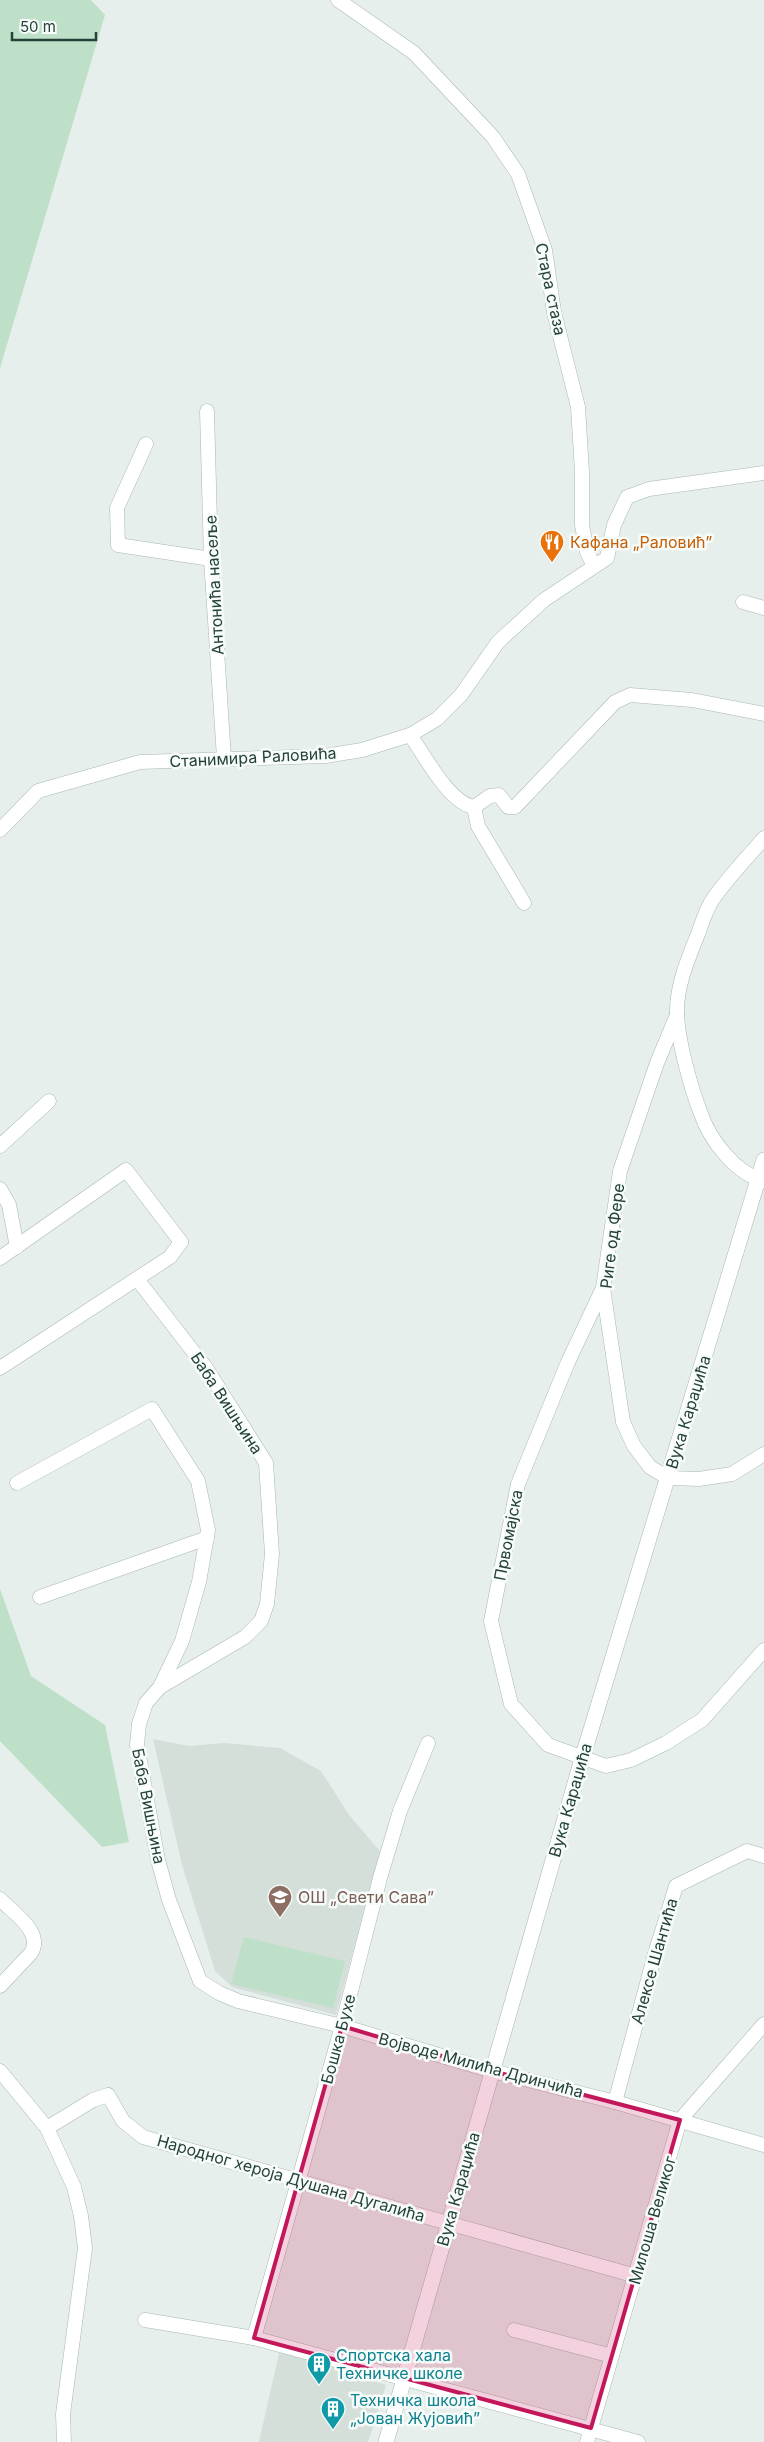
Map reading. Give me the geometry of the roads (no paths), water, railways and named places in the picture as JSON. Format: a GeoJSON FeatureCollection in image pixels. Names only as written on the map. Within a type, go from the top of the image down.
{"type":"FeatureCollection","features":[{"type":"Feature","properties":{"kind":"street","name":"Стара стаза"},"geometry":{"type":"LineString","coordinates":[[338,0],[414,52],[493,137],[518,174],[545,250],[554,312],[578,407],[582,472],[582,525],[587,552],[594,566]]}},
{"type":"Feature","properties":{"kind":"street","name":"Антонића насеље"},"geometry":{"type":"LineString","coordinates":[[207,412],[211,559],[224,758]]}},
{"type":"Feature","properties":{"kind":"street"},"geometry":{"type":"LineString","coordinates":[[146,444],[117,508],[118,545],[211,559]]}},
{"type":"Feature","properties":{"kind":"street","name":"Станимира Раловића"},"geometry":{"type":"LineString","coordinates":[[0,830],[38,791],[140,762],[325,756],[362,750],[410,735],[437,719],[461,695],[498,642],[544,600],[607,558],[614,525],[627,497],[649,489],[764,473]]}},
{"type":"Feature","properties":{"kind":"street"},"geometry":{"type":"LineString","coordinates":[[743,602],[764,608]]}},
{"type":"Feature","properties":{"kind":"street"},"geometry":{"type":"LineString","coordinates":[[410,735],[455,798],[466,805],[474,806],[490,796],[499,795],[508,807],[515,807],[614,702],[630,695],[692,700],[764,714]]}},
{"type":"Feature","properties":{"kind":"street"},"geometry":{"type":"LineString","coordinates":[[474,806],[478,826],[524,903]]}},
{"type":"Feature","properties":{"kind":"street"},"geometry":{"type":"LineString","coordinates":[[761,1180],[730,1159],[716,1145],[706,1128],[698,1106],[677,1015],[680,985],[712,900],[764,838]]}},
{"type":"Feature","properties":{"kind":"street","name":"Риге од Фере"},"geometry":{"type":"LineString","coordinates":[[668,1478],[650,1467],[634,1446],[623,1422],[603,1288],[620,1171],[657,1063],[677,1015]]}},
{"type":"Feature","properties":{"kind":"street"},"geometry":{"type":"LineString","coordinates":[[0,1146],[49,1101]]}},
{"type":"Feature","properties":{"kind":"street","name":"Вука Караџића"},"geometry":{"type":"LineString","coordinates":[[386,2442],[403,2377],[582,1759],[761,1180],[764,1160]]}},
{"type":"Feature","properties":{"kind":"street"},"geometry":{"type":"LineString","coordinates":[[0,1258],[126,1170],[181,1242],[170,1257],[0,1368]]}},
{"type":"Feature","properties":{"kind":"street"},"geometry":{"type":"LineString","coordinates":[[0,1189],[9,1205],[17,1247]]}},
{"type":"Feature","properties":{"kind":"street","name":"Баба Вишњина"},"geometry":{"type":"LineString","coordinates":[[137,1279],[206,1368],[266,1462],[272,1554],[267,1604],[258,1625],[245,1636],[160,1687],[146,1702],[139,1724],[136,1745],[158,1860],[167,1892],[200,1981]]}},
{"type":"Feature","properties":{"kind":"street","name":"Првомајска"},"geometry":{"type":"LineString","coordinates":[[603,1288],[568,1362],[518,1484],[491,1621],[511,1704],[548,1745],[582,1759],[606,1766],[630,1760],[666,1743],[702,1720],[764,1650]]}},
{"type":"Feature","properties":{"kind":"street"},"geometry":{"type":"LineString","coordinates":[[16,1483],[152,1409],[198,1481],[208,1530],[199,1582],[182,1641],[160,1687]]}},
{"type":"Feature","properties":{"kind":"street"},"geometry":{"type":"LineString","coordinates":[[668,1478],[699,1479],[732,1474],[764,1454]]}},
{"type":"Feature","properties":{"kind":"street"},"geometry":{"type":"LineString","coordinates":[[40,1597],[206,1538]]}},
{"type":"Feature","properties":{"kind":"street","name":"Бошка Бухе"},"geometry":{"type":"LineString","coordinates":[[254,2338],[300,2179],[397,1821],[428,1743]]}},
{"type":"Feature","properties":{"kind":"street","name":"Алексе Шантића"},"geometry":{"type":"LineString","coordinates":[[615,2102],[655,1954],[676,1886],[748,1851],[764,1856]]}},
{"type":"Feature","properties":{"kind":"street"},"geometry":{"type":"LineString","coordinates":[[0,1899],[31,1930],[35,1938],[35,1947],[31,1953],[0,1986]]}},
{"type":"Feature","properties":{"kind":"street","name":"Војводе Милића Дринчића"},"geometry":{"type":"LineString","coordinates":[[200,1981],[219,1993],[238,2001],[342,2026],[492,2071],[615,2102],[764,2145]]}},
{"type":"Feature","properties":{"kind":"street","name":"Милоша Великог"},"geometry":{"type":"LineString","coordinates":[[589,2435],[680,2120],[764,2024]]}},
{"type":"Feature","properties":{"kind":"street"},"geometry":{"type":"LineString","coordinates":[[0,2071],[48,2128],[74,2186],[82,2216],[85,2248],[62,2414],[64,2442]]}},
{"type":"Feature","properties":{"kind":"street","name":"Народног хероја Душана Дугалића"},"geometry":{"type":"LineString","coordinates":[[48,2128],[93,2100],[108,2095],[124,2121],[131,2129],[143,2136],[300,2179],[448,2224],[636,2276]]}},
{"type":"Feature","properties":{"kind":"street"},"geometry":{"type":"LineString","coordinates":[[146,2320],[254,2338],[403,2377],[589,2435],[638,2442]]}},
{"type":"Feature","properties":{"kind":"street"},"geometry":{"type":"LineString","coordinates":[[514,2330],[612,2356]]}},
{"type":"Feature","properties":{"kind":"place","name":"Кафана „Раловић”"},"geometry":{"type":"Point","coordinates":[552,563]}},
{"type":"Feature","properties":{"kind":"place","name":"ОШ „Свети Сава”"},"geometry":{"type":"Point","coordinates":[280,1918]}},
{"type":"Feature","properties":{"kind":"place","name":"Спортска хала Техничке школе"},"geometry":{"type":"Point","coordinates":[319,2385]}},
{"type":"Feature","properties":{"kind":"place","name":"Техничка школа „Јован Жујовић”"},"geometry":{"type":"Point","coordinates":[333,2430]}}]}
